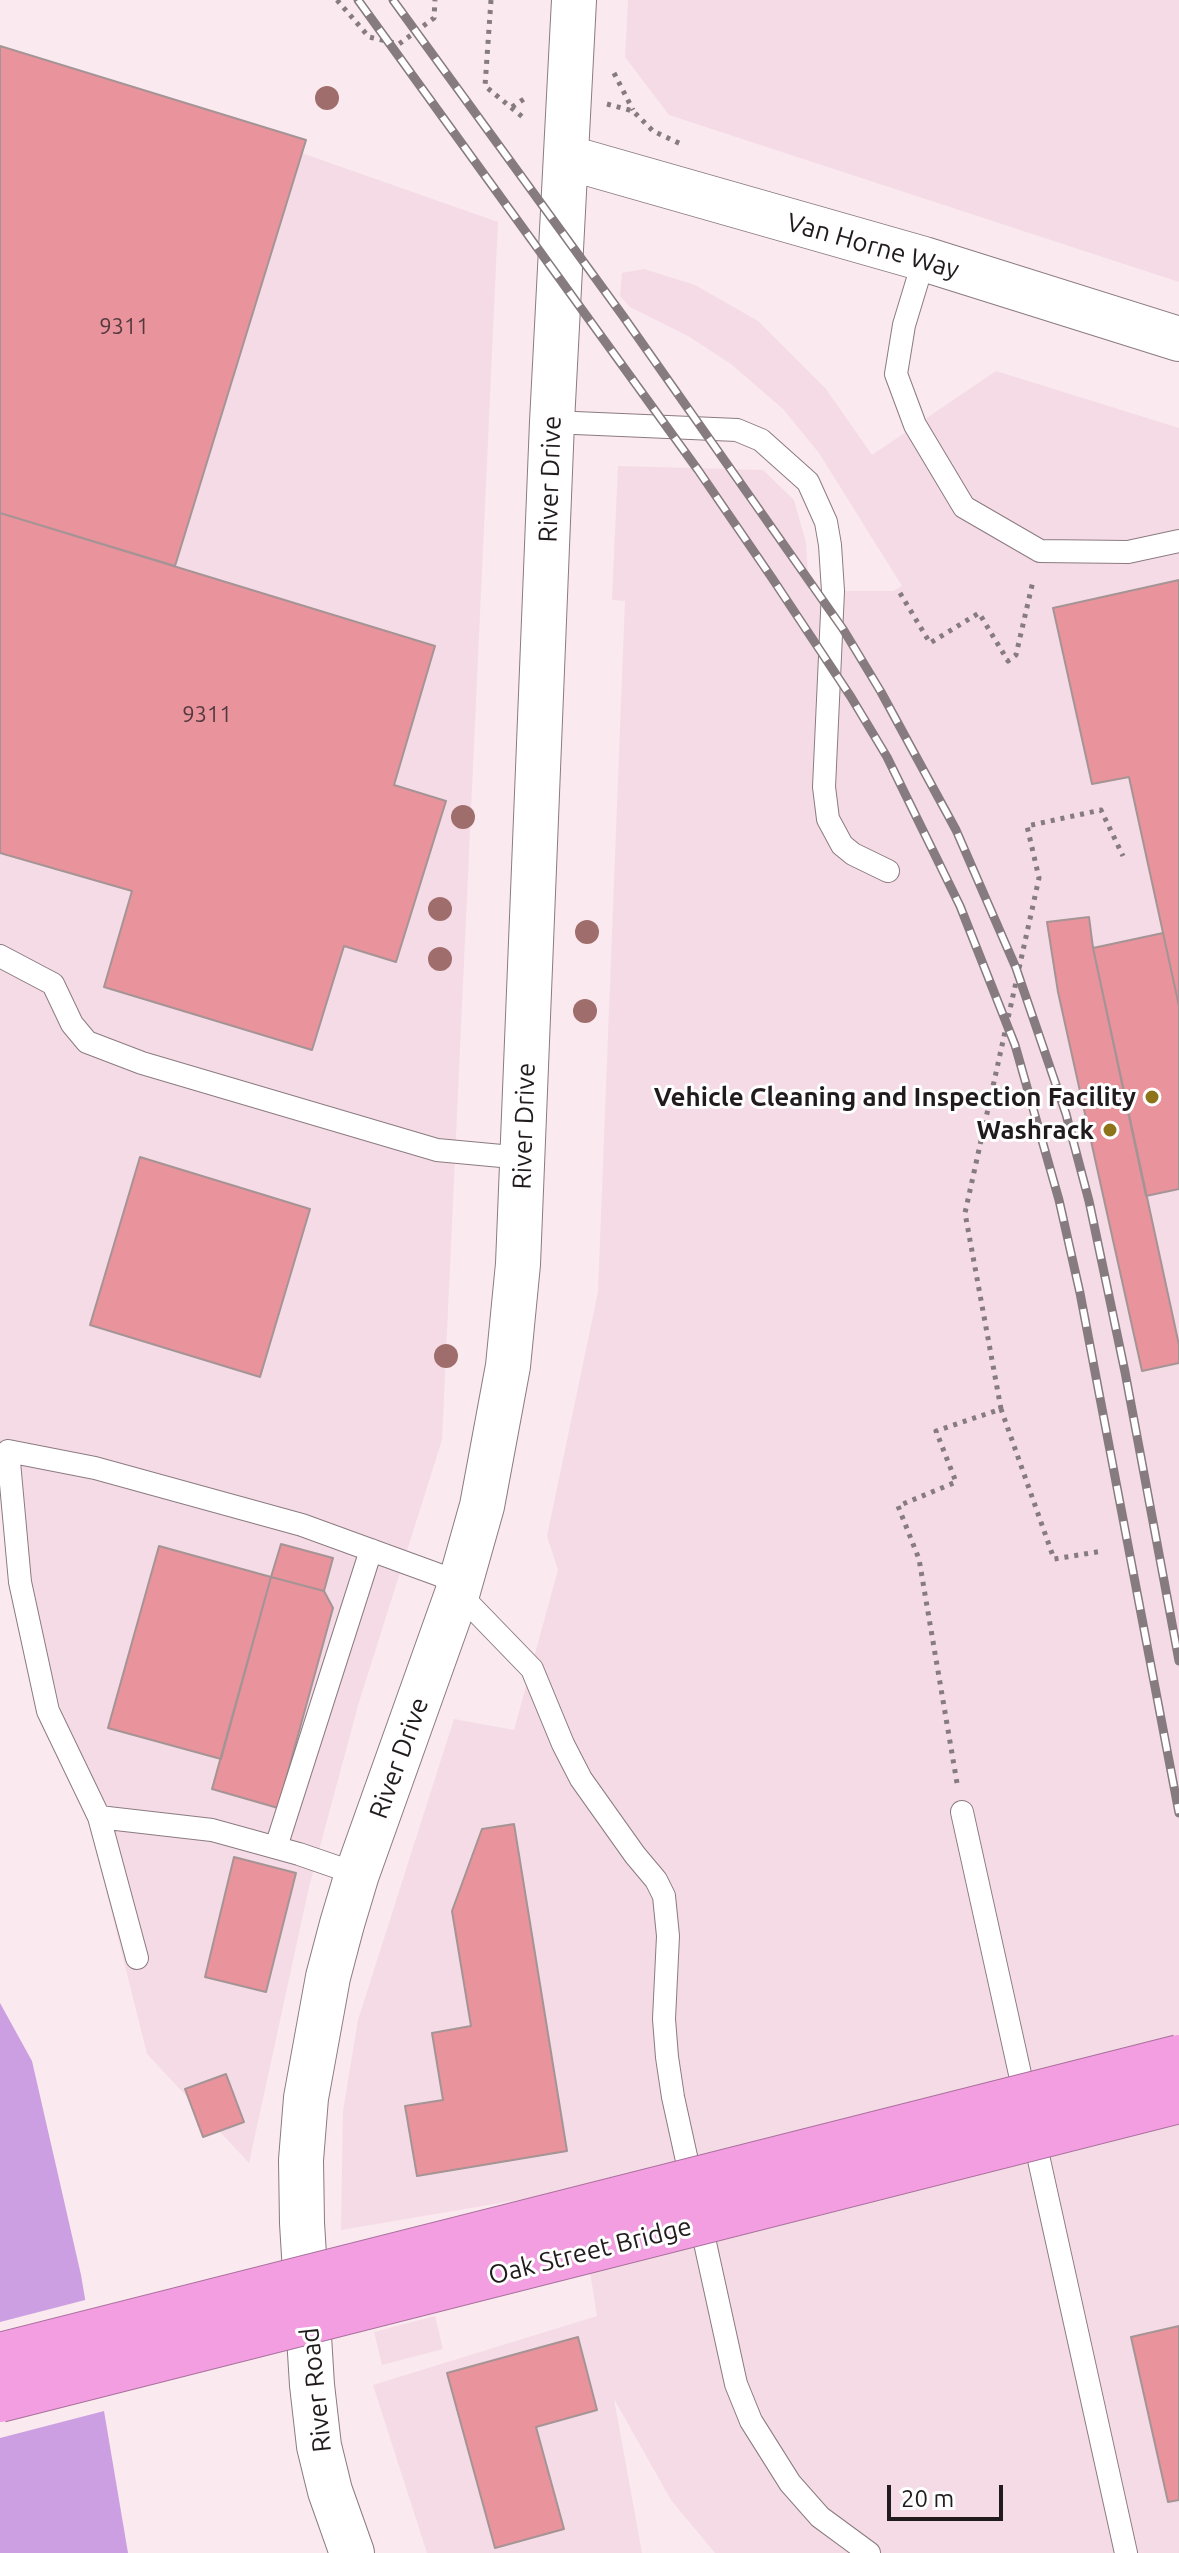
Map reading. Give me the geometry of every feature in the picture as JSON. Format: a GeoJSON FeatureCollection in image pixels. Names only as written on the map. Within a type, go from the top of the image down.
{"type":"FeatureCollection","features":[{"type":"Feature","properties":{"kind":"highway","name":"Oak Street Bridge"},"geometry":{"type":"LineString","coordinates":[[0,2355],[1179,2057]]}},
{"type":"Feature","properties":{"kind":"highway","name":"Oak Street Bridge"},"geometry":{"type":"LineString","coordinates":[[0,2400],[1179,2101]]}},
{"type":"Feature","properties":{"kind":"street","name":"River Drive"},"geometry":{"type":"LineString","coordinates":[[302,2223],[301,2160],[306,2098],[328,1977],[357,1874],[458,1591],[482,1506],[508,1366],[518,1264],[552,422],[574,0]]}},
{"type":"Feature","properties":{"kind":"street","name":"Van Horne Way"},"geometry":{"type":"LineString","coordinates":[[566,157],[924,259],[1179,339]]}},
{"type":"Feature","properties":{"kind":"street","name":"River Road"},"geometry":{"type":"LineString","coordinates":[[302,2223],[319,2446],[330,2491],[352,2553]]}},
{"type":"Feature","properties":{"kind":"lane"},"geometry":{"type":"LineString","coordinates":[[924,259],[904,325],[896,374],[915,425],[964,507],[1040,551],[1128,552],[1179,541]]}},
{"type":"Feature","properties":{"kind":"lane"},"geometry":{"type":"LineString","coordinates":[[552,422],[737,430],[761,440],[808,482],[826,522],[832,576],[824,787],[828,819],[842,845],[853,854],[888,871]]}},
{"type":"Feature","properties":{"kind":"lane"},"geometry":{"type":"LineString","coordinates":[[0,956],[53,984],[72,1024],[87,1042],[128,1058],[437,1150],[523,1158]]}},
{"type":"Feature","properties":{"kind":"lane"},"geometry":{"type":"LineString","coordinates":[[137,1958],[99,1817],[48,1711],[20,1582],[8,1451],[110,1472],[302,1525],[442,1576],[532,1669],[581,1779],[656,1880],[664,1896],[668,1936],[664,2019],[667,2057],[736,2384],[751,2421],[790,2483],[820,2517],[869,2553]]}},
{"type":"Feature","properties":{"kind":"lane"},"geometry":{"type":"LineString","coordinates":[[276,1847],[371,1550]]}},
{"type":"Feature","properties":{"kind":"lane"},"geometry":{"type":"LineString","coordinates":[[962,1812],[1126,2553]]}},
{"type":"Feature","properties":{"kind":"lane"},"geometry":{"type":"LineString","coordinates":[[99,1817],[212,1830],[357,1874]]}},
{"type":"Feature","properties":{"kind":"path"},"geometry":{"type":"LineString","coordinates":[[337,0],[369,37],[399,44],[434,18],[435,0]]}},
{"type":"Feature","properties":{"kind":"path"},"geometry":{"type":"LineString","coordinates":[[485,86],[491,0]]}},
{"type":"Feature","properties":{"kind":"path"},"geometry":{"type":"LineString","coordinates":[[900,593],[930,643],[979,613],[1008,661],[1016,655],[1040,551]]}},
{"type":"Feature","properties":{"kind":"path"},"geometry":{"type":"LineString","coordinates":[[1103,1551],[1054,1559],[1001,1409],[965,1213],[1039,878],[1027,826],[1101,810],[1123,856]]}},
{"type":"Feature","properties":{"kind":"path"},"geometry":{"type":"LineString","coordinates":[[962,1812],[919,1559],[898,1506],[956,1482],[936,1431],[1001,1409]]}},
{"type":"Feature","properties":{"kind":"shaded area"},"geometry":{"type":"Polygon","coordinates":[[[628,0],[1179,0],[1179,282],[669,115],[625,57],[628,0]]]}},
{"type":"Feature","properties":{"kind":"shaded area"},"geometry":{"type":"Polygon","coordinates":[[[0,47],[498,222],[442,1440],[359,1702],[309,1887],[249,2163],[147,2054],[0,1466],[0,47]]]}},
{"type":"Feature","properties":{"kind":"shaded area"},"geometry":{"type":"Polygon","coordinates":[[[644,269],[695,285],[758,321],[826,389],[872,455],[996,371],[1179,428],[1179,2553],[715,2553],[671,2500],[614,2399],[642,2553],[427,2553],[373,2385],[597,2316],[577,2190],[341,2230],[343,2111],[358,2020],[454,1719],[514,1730],[558,1570],[547,1536],[598,1292],[625,601],[612,600],[618,466],[763,470],[794,500],[806,543],[809,591],[893,591],[902,586],[819,453],[783,409],[731,364],[688,336],[630,307],[620,296],[622,273],[644,269]]]}},
{"type":"Feature","properties":{"kind":"shaded area"},"geometry":{"type":"Polygon","coordinates":[[[0,2003],[32,2061],[81,2275],[128,2553],[0,2553],[0,2003]]]}},
{"type":"Feature","properties":{"kind":"shaded area"},"geometry":{"type":"Polygon","coordinates":[[[435,2316],[443,2349],[382,2365],[374,2332],[435,2316]]]}},
{"type":"Feature","properties":{"kind":"pier"},"geometry":{"type":"Polygon","coordinates":[[[89,2299],[108,2410],[0,2438],[0,2322],[89,2299]]]}},
{"type":"Feature","properties":{"kind":"building"},"geometry":{"type":"Polygon","coordinates":[[[0,46],[306,140],[175,566],[0,513],[0,46]]]}},
{"type":"Feature","properties":{"kind":"building"},"geometry":{"type":"Polygon","coordinates":[[[0,513],[435,646],[394,785],[446,801],[396,962],[344,946],[312,1050],[104,987],[132,891],[0,853],[0,513]]]}},
{"type":"Feature","properties":{"kind":"building"},"geometry":{"type":"Polygon","coordinates":[[[1179,580],[1179,1006],[1129,777],[1092,784],[1053,608],[1179,580]]]}},
{"type":"Feature","properties":{"kind":"building","name":"Washrack"},"geometry":{"type":"Polygon","coordinates":[[[1089,917],[1093,948],[1179,1345],[1179,1363],[1142,1371],[1058,992],[1047,922],[1089,917]]]}},
{"type":"Feature","properties":{"kind":"building","name":"Vehicle Cleaning and Inspection Facility"},"geometry":{"type":"Polygon","coordinates":[[[1163,933],[1179,1006],[1179,1189],[1146,1196],[1093,948],[1163,933]]]}},
{"type":"Feature","properties":{"kind":"building"},"geometry":{"type":"Polygon","coordinates":[[[140,1157],[310,1209],[260,1377],[90,1325],[140,1157]]]}},
{"type":"Feature","properties":{"kind":"building"},"geometry":{"type":"Polygon","coordinates":[[[281,1544],[333,1558],[324,1591],[271,1577],[281,1544]]]}},
{"type":"Feature","properties":{"kind":"building"},"geometry":{"type":"Polygon","coordinates":[[[159,1546],[271,1577],[221,1759],[108,1728],[159,1546]]]}},
{"type":"Feature","properties":{"kind":"building"},"geometry":{"type":"Polygon","coordinates":[[[271,1577],[324,1591],[333,1608],[278,1808],[212,1789],[271,1577]]]}},
{"type":"Feature","properties":{"kind":"building"},"geometry":{"type":"Polygon","coordinates":[[[514,1824],[567,2151],[417,2176],[405,2106],[443,2100],[432,2033],[471,2026],[452,1911],[482,1829],[514,1824]]]}},
{"type":"Feature","properties":{"kind":"building"},"geometry":{"type":"Polygon","coordinates":[[[234,1857],[296,1873],[266,1992],[205,1977],[234,1857]]]}},
{"type":"Feature","properties":{"kind":"building"},"geometry":{"type":"Polygon","coordinates":[[[226,2074],[244,2122],[203,2137],[185,2089],[226,2074]]]}},
{"type":"Feature","properties":{"kind":"building"},"geometry":{"type":"Polygon","coordinates":[[[1179,2326],[1179,2500],[1168,2502],[1131,2337],[1179,2326]]]}},
{"type":"Feature","properties":{"kind":"building"},"geometry":{"type":"Polygon","coordinates":[[[578,2337],[597,2410],[536,2427],[564,2529],[495,2548],[447,2373],[578,2337]]]}},
{"type":"Feature","properties":{"kind":"railway"},"geometry":{"type":"LineString","coordinates":[[358,0],[698,470],[772,578],[887,757],[960,906],[1015,1045],[1059,1200],[1080,1293],[1179,1813]]}},
{"type":"Feature","properties":{"kind":"railway"},"geometry":{"type":"LineString","coordinates":[[393,0],[623,316],[843,629],[956,830],[1016,968],[1066,1114],[1089,1201],[1125,1372],[1179,1661]]}},
{"type":"Feature","properties":{"kind":"place","name":"Vehicle Cleaning and Inspection Facility"},"geometry":{"type":"Point","coordinates":[1152,1097]}},
{"type":"Feature","properties":{"kind":"place","name":"Washrack"},"geometry":{"type":"Point","coordinates":[1110,1130]}}]}
